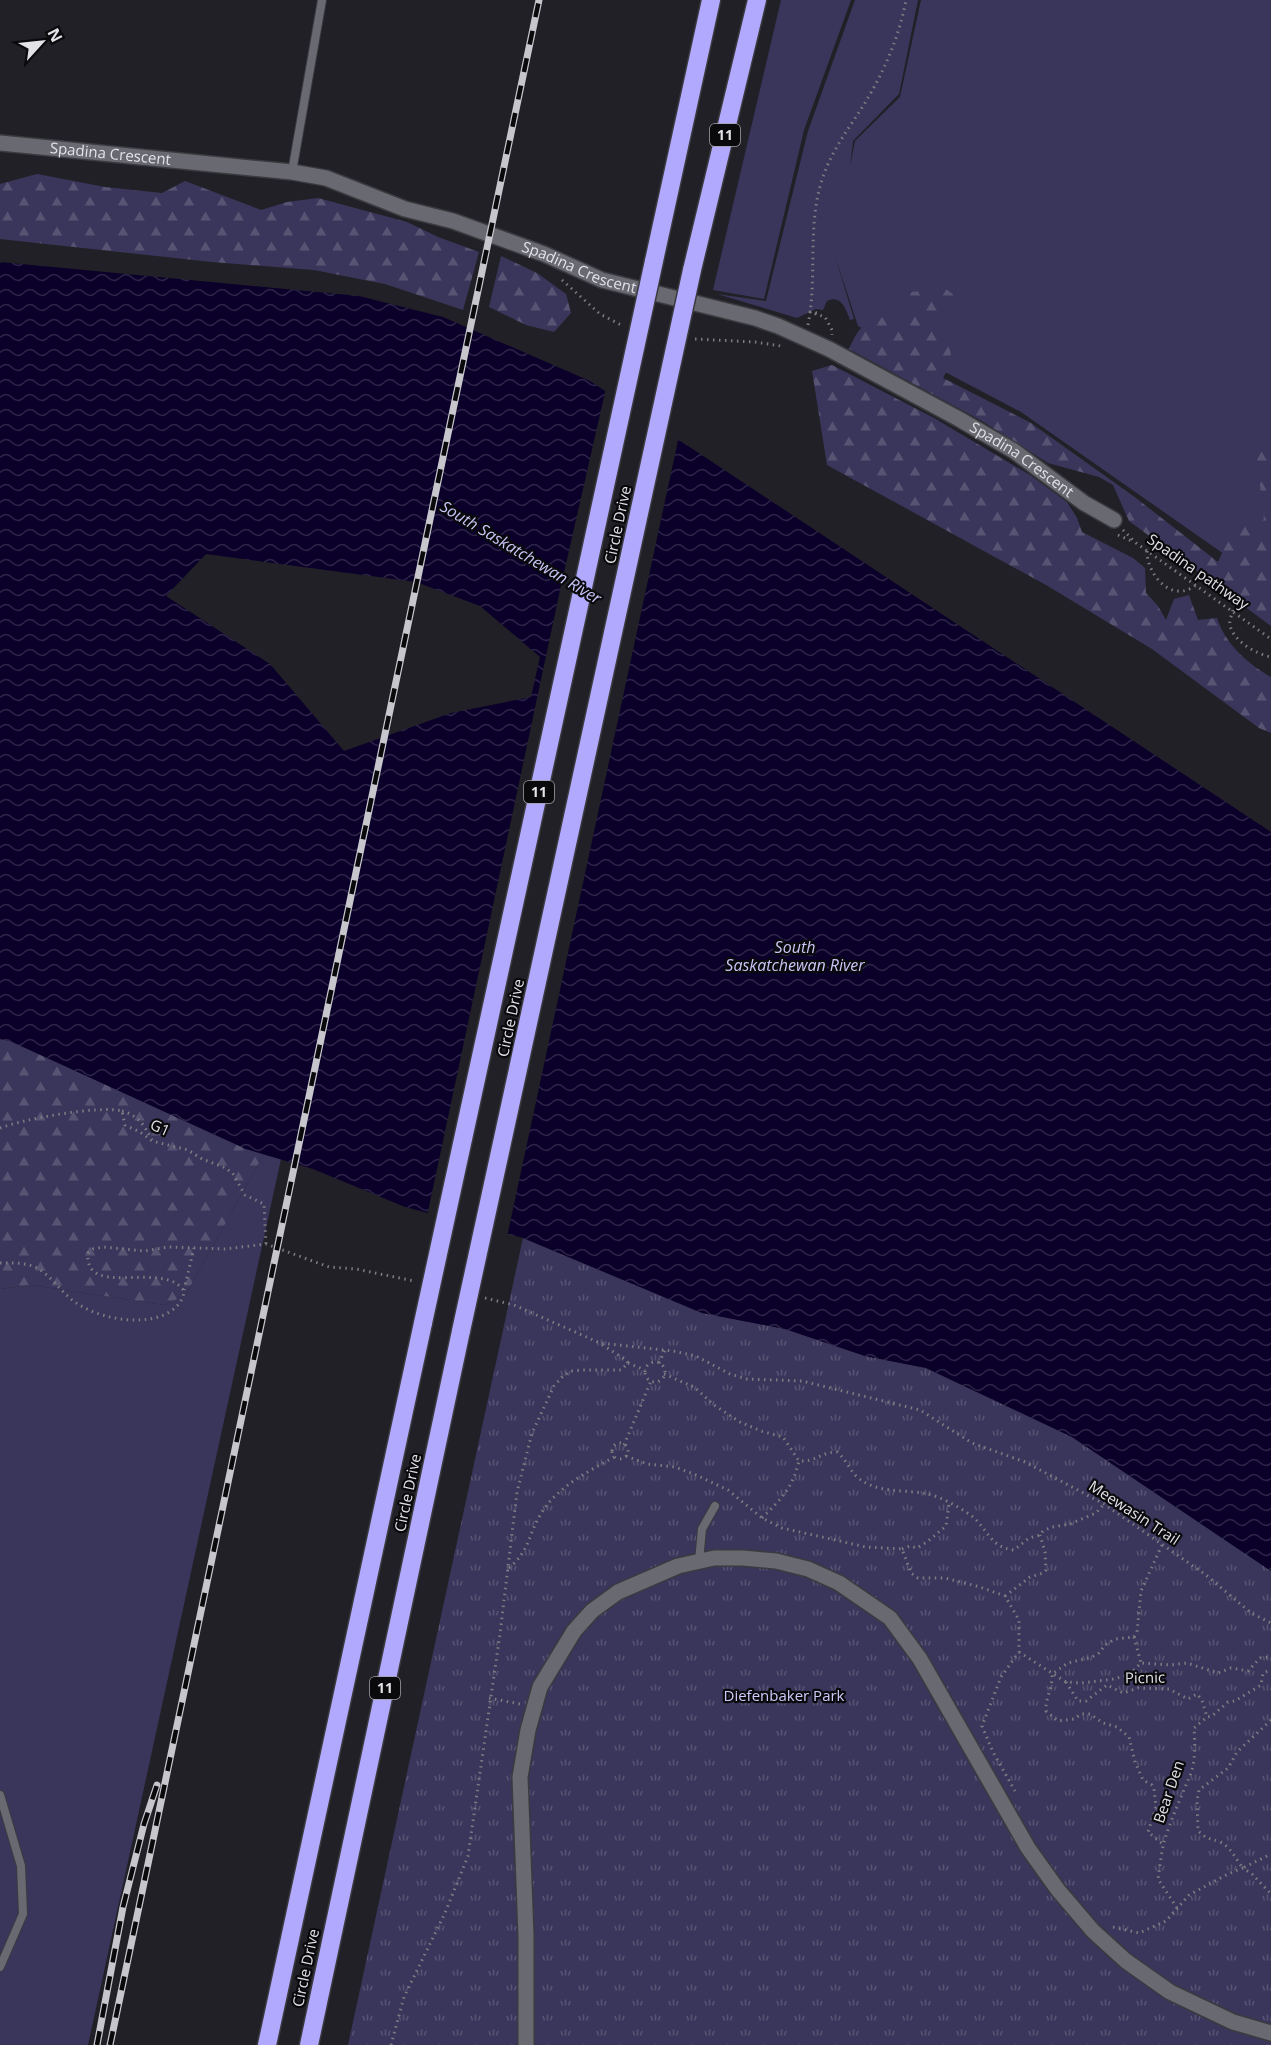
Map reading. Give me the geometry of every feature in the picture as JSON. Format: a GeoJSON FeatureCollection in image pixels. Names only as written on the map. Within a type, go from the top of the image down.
{"type":"FeatureCollection","features":[{"type":"Feature","properties":{"kind":"highway","name":"Circle Drive"},"geometry":{"type":"LineString","coordinates":[[267,2045],[711,0]]}},
{"type":"Feature","properties":{"kind":"highway","name":"Circle Drive"},"geometry":{"type":"LineString","coordinates":[[309,2045],[461,1331],[692,270],[757,0]]}},
{"type":"Feature","properties":{"kind":"street","name":"Spadina Crescent"},"geometry":{"type":"LineString","coordinates":[[0,143],[292,172],[326,178],[405,208],[471,227],[544,254],[602,280],[755,318],[829,349],[959,419],[1014,451],[1084,503],[1114,520]]}},
{"type":"Feature","properties":{"kind":"street"},"geometry":{"type":"LineString","coordinates":[[526,2045],[526,1936],[520,1777],[533,1707],[540,1686],[574,1631],[592,1611],[618,1592],[678,1566],[714,1558],[776,1561],[808,1569],[839,1583],[890,1618],[920,1659],[1028,1848],[1058,1890],[1093,1931],[1126,1961],[1170,1992],[1233,2022],[1271,2033]]}},
{"type":"Feature","properties":{"kind":"lane"},"geometry":{"type":"LineString","coordinates":[[292,172],[322,0]]}},
{"type":"Feature","properties":{"kind":"lane"},"geometry":{"type":"LineString","coordinates":[[699,1562],[702,1529],[715,1506]]}},
{"type":"Feature","properties":{"kind":"lane"},"geometry":{"type":"LineString","coordinates":[[0,1795],[21,1866],[23,1914],[0,1967]]}},
{"type":"Feature","properties":{"kind":"path"},"geometry":{"type":"LineString","coordinates":[[691,339],[755,342],[797,348],[808,324],[810,312],[814,219],[823,177],[831,156],[885,65],[897,38],[906,0]]}},
{"type":"Feature","properties":{"kind":"path"},"geometry":{"type":"LineString","coordinates":[[561,279],[600,314],[612,322],[633,328]]}},
{"type":"Feature","properties":{"kind":"path"},"geometry":{"type":"LineString","coordinates":[[810,312],[825,317],[828,321],[832,330],[829,349]]}},
{"type":"Feature","properties":{"kind":"path","name":"Spadina pathway"},"geometry":{"type":"LineString","coordinates":[[1114,520],[1136,543],[1271,639]]}},
{"type":"Feature","properties":{"kind":"path"},"geometry":{"type":"LineString","coordinates":[[1147,551],[1147,562],[1155,578],[1166,586],[1178,592],[1188,591],[1196,585]]}},
{"type":"Feature","properties":{"kind":"path"},"geometry":{"type":"LineString","coordinates":[[1233,610],[1230,623],[1234,634],[1260,655],[1271,657]]}},
{"type":"Feature","properties":{"kind":"path"},"geometry":{"type":"LineString","coordinates":[[0,1128],[13,1123],[70,1113],[114,1109],[134,1115],[144,1125],[152,1141]]}},
{"type":"Feature","properties":{"kind":"path","name":"G1"},"geometry":{"type":"LineString","coordinates":[[122,1111],[124,1125],[140,1132],[152,1141],[188,1150],[202,1159],[226,1168],[233,1174],[245,1195],[264,1204],[266,1244]]}},
{"type":"Feature","properties":{"kind":"path"},"geometry":{"type":"LineString","coordinates":[[184,1291],[194,1248]]}},
{"type":"Feature","properties":{"kind":"path"},"geometry":{"type":"LineString","coordinates":[[0,1263],[23,1263],[37,1268]]}},
{"type":"Feature","properties":{"kind":"path"},"geometry":{"type":"LineString","coordinates":[[600,1343],[623,1356],[628,1363],[645,1370]]}},
{"type":"Feature","properties":{"kind":"path"},"geometry":{"type":"LineString","coordinates":[[659,1363],[665,1350]]}},
{"type":"Feature","properties":{"kind":"path"},"geometry":{"type":"LineString","coordinates":[[391,2045],[404,1997],[445,1913],[468,1856],[500,1634],[517,1492],[532,1433],[554,1386],[563,1376],[571,1371],[621,1370],[628,1363]]}},
{"type":"Feature","properties":{"kind":"path"},"geometry":{"type":"LineString","coordinates":[[645,1370],[651,1363],[659,1363],[664,1368],[664,1374],[660,1380],[651,1381]]}},
{"type":"Feature","properties":{"kind":"path"},"geometry":{"type":"LineString","coordinates":[[645,1370],[646,1376],[651,1381]]}},
{"type":"Feature","properties":{"kind":"path"},"geometry":{"type":"LineString","coordinates":[[664,1374],[694,1388],[740,1422],[760,1431],[783,1437],[799,1461],[796,1475],[786,1494],[762,1518]]}},
{"type":"Feature","properties":{"kind":"path"},"geometry":{"type":"LineString","coordinates":[[624,1445],[651,1381]]}},
{"type":"Feature","properties":{"kind":"path"},"geometry":{"type":"LineString","coordinates":[[614,1457],[613,1446],[619,1443],[627,1450],[626,1456]]}},
{"type":"Feature","properties":{"kind":"path","name":"Meewasin Trail"},"geometry":{"type":"LineString","coordinates":[[972,1443],[1024,1462],[1104,1504],[1206,1575],[1251,1613],[1271,1623]]}},
{"type":"Feature","properties":{"kind":"path"},"geometry":{"type":"LineString","coordinates":[[799,1461],[809,1462],[829,1452],[837,1452],[844,1457],[858,1477],[878,1488],[925,1493],[939,1497],[969,1514],[982,1525],[990,1539],[1007,1549],[1014,1550],[1029,1538],[1040,1535],[1043,1531],[1070,1524],[1096,1513],[1104,1504]]}},
{"type":"Feature","properties":{"kind":"path"},"geometry":{"type":"LineString","coordinates":[[507,1569],[519,1559],[531,1539],[539,1517],[563,1487],[614,1457],[621,1459],[626,1456]]}},
{"type":"Feature","properties":{"kind":"path"},"geometry":{"type":"LineString","coordinates":[[626,1456],[647,1464],[675,1467],[707,1480],[728,1490],[762,1518],[782,1528],[866,1547],[902,1549],[910,1546],[917,1548],[946,1526],[949,1504]]}},
{"type":"Feature","properties":{"kind":"path"},"geometry":{"type":"LineString","coordinates":[[1005,1596],[1030,1577],[1046,1570],[1046,1552],[1040,1535]]}},
{"type":"Feature","properties":{"kind":"path"},"geometry":{"type":"LineString","coordinates":[[1141,1663],[1134,1637],[1137,1632],[1141,1591],[1162,1545]]}},
{"type":"Feature","properties":{"kind":"path"},"geometry":{"type":"LineString","coordinates":[[902,1549],[911,1573],[918,1578],[945,1578],[1005,1596],[1019,1620],[1019,1652],[1000,1677],[982,1725],[993,1752],[1017,1796]]}},
{"type":"Feature","properties":{"kind":"path"},"geometry":{"type":"LineString","coordinates":[[1052,1674],[1068,1663],[1092,1657],[1115,1639],[1134,1637]]}},
{"type":"Feature","properties":{"kind":"path"},"geometry":{"type":"LineString","coordinates":[[1019,1652],[1066,1683],[1082,1683],[1129,1675],[1141,1663],[1170,1665],[1187,1662],[1218,1673],[1231,1668],[1248,1671],[1260,1658],[1271,1657]]}},
{"type":"Feature","properties":{"kind":"path"},"geometry":{"type":"LineString","coordinates":[[1206,1717],[1212,1716],[1228,1702],[1235,1701],[1261,1685],[1263,1673],[1271,1670]]}},
{"type":"Feature","properties":{"kind":"path"},"geometry":{"type":"LineString","coordinates":[[1052,1674],[1053,1684],[1045,1701],[1046,1711],[1052,1718],[1058,1721],[1074,1719],[1081,1714],[1090,1714],[1103,1723],[1117,1727],[1129,1737],[1135,1762],[1143,1780],[1152,1785],[1154,1789],[1156,1807],[1148,1832],[1164,1845]]}},
{"type":"Feature","properties":{"kind":"path","name":"Picnic"},"geometry":{"type":"LineString","coordinates":[[1066,1683],[1078,1701],[1086,1701],[1107,1685],[1123,1693],[1138,1688],[1158,1688],[1169,1689],[1188,1699],[1197,1694],[1202,1700],[1206,1717]]}},
{"type":"Feature","properties":{"kind":"path"},"geometry":{"type":"LineString","coordinates":[[489,1698],[533,1707]]}},
{"type":"Feature","properties":{"kind":"path","name":"Bear Den"},"geometry":{"type":"LineString","coordinates":[[1177,1909],[1158,1879],[1164,1845],[1182,1792],[1189,1779],[1195,1748],[1194,1728],[1206,1717]]}},
{"type":"Feature","properties":{"kind":"path"},"geometry":{"type":"LineString","coordinates":[[1271,1720],[1237,1752],[1227,1768],[1199,1790],[1197,1800],[1198,1832],[1207,1840],[1221,1842],[1243,1868],[1271,1894]]}},
{"type":"Feature","properties":{"kind":"path"},"geometry":{"type":"LineString","coordinates":[[1106,1922],[1113,1928],[1139,1933],[1166,1921],[1189,1894],[1271,1854]]}},
{"type":"Feature","properties":{"kind":"green space"},"geometry":{"type":"Polygon","coordinates":[[[781,0],[851,0],[804,130],[764,299],[713,290],[781,0]]]}},
{"type":"Feature","properties":{"kind":"green space"},"geometry":{"type":"Polygon","coordinates":[[[855,0],[918,0],[899,94],[853,141],[850,167],[855,141],[900,97],[921,0],[1271,0],[1271,587],[1021,412],[858,326],[835,256],[854,319],[850,320],[847,311],[836,299],[827,301],[823,310],[816,309],[797,318],[717,294],[766,301],[808,131],[855,0]]]}},
{"type":"Feature","properties":{"kind":"green space"},"geometry":{"type":"Polygon","coordinates":[[[37,174],[105,187],[162,193],[185,181],[261,210],[287,202],[318,198],[407,222],[438,237],[479,252],[463,310],[385,284],[314,270],[212,262],[0,239],[0,184],[37,174]]]}},
{"type":"Feature","properties":{"kind":"green space"},"geometry":{"type":"Polygon","coordinates":[[[501,256],[537,273],[566,294],[571,313],[554,332],[526,325],[489,307],[501,256]]]}},
{"type":"Feature","properties":{"kind":"green space"},"geometry":{"type":"Polygon","coordinates":[[[894,282],[906,283],[911,292],[944,288],[956,296],[960,306],[948,313],[935,311],[931,319],[943,334],[951,352],[950,364],[943,378],[1031,423],[1136,498],[1218,562],[1238,517],[1251,516],[1257,527],[1264,519],[1257,460],[1271,431],[1271,626],[1129,521],[1113,485],[1099,477],[1048,463],[982,421],[849,349],[862,327],[886,316],[900,322],[907,317],[901,303],[891,294],[894,282]]]}},
{"type":"Feature","properties":{"kind":"green space"},"geometry":{"type":"Polygon","coordinates":[[[832,365],[934,418],[1030,475],[1067,502],[1082,532],[1133,558],[1145,568],[1146,593],[1158,606],[1166,620],[1174,599],[1189,595],[1198,620],[1217,618],[1226,636],[1238,652],[1271,677],[1271,733],[1259,728],[1152,649],[1046,585],[827,465],[812,371],[832,365]]]}},
{"type":"Feature","properties":{"kind":"green space"},"geometry":{"type":"Polygon","coordinates":[[[0,1039],[10,1041],[246,1149],[264,1154],[185,1296],[164,1305],[31,1285],[0,1289],[0,1039]]]}},
{"type":"Feature","properties":{"kind":"green space"},"geometry":{"type":"Polygon","coordinates":[[[264,1154],[281,1159],[88,2045],[0,2045],[0,1289],[31,1285],[164,1305],[185,1296],[264,1154]]]}},
{"type":"Feature","properties":{"kind":"green space","name":"Diefenbaker Park"},"geometry":{"type":"Polygon","coordinates":[[[523,1238],[702,1313],[785,1329],[865,1356],[926,1368],[1072,1437],[1271,1571],[1271,2045],[348,2045],[523,1238]]]}},
{"type":"Feature","properties":{"kind":"water","name":"South Saskatchewan River"},"geometry":{"type":"Polygon","coordinates":[[[0,262],[359,296],[443,317],[590,381],[1271,832],[1271,1571],[1072,1437],[926,1368],[865,1356],[785,1329],[702,1313],[523,1238],[405,1207],[313,1169],[246,1149],[10,1041],[0,1039],[0,262]],[[206,554],[166,596],[270,664],[344,751],[451,713],[531,697],[540,657],[480,606],[416,582],[206,554]]]}},
{"type":"Feature","properties":{"kind":"pier"},"geometry":{"type":"Polygon","coordinates":[[[606,388],[679,436],[507,1237],[427,1216],[560,590],[606,388]]]}},
{"type":"Feature","properties":{"kind":"railway"},"geometry":{"type":"LineString","coordinates":[[110,2045],[539,0]]}},
{"type":"Feature","properties":{"kind":"railway"},"geometry":{"type":"LineString","coordinates":[[97,2045],[123,1907],[144,1824],[157,1785]]}}]}
